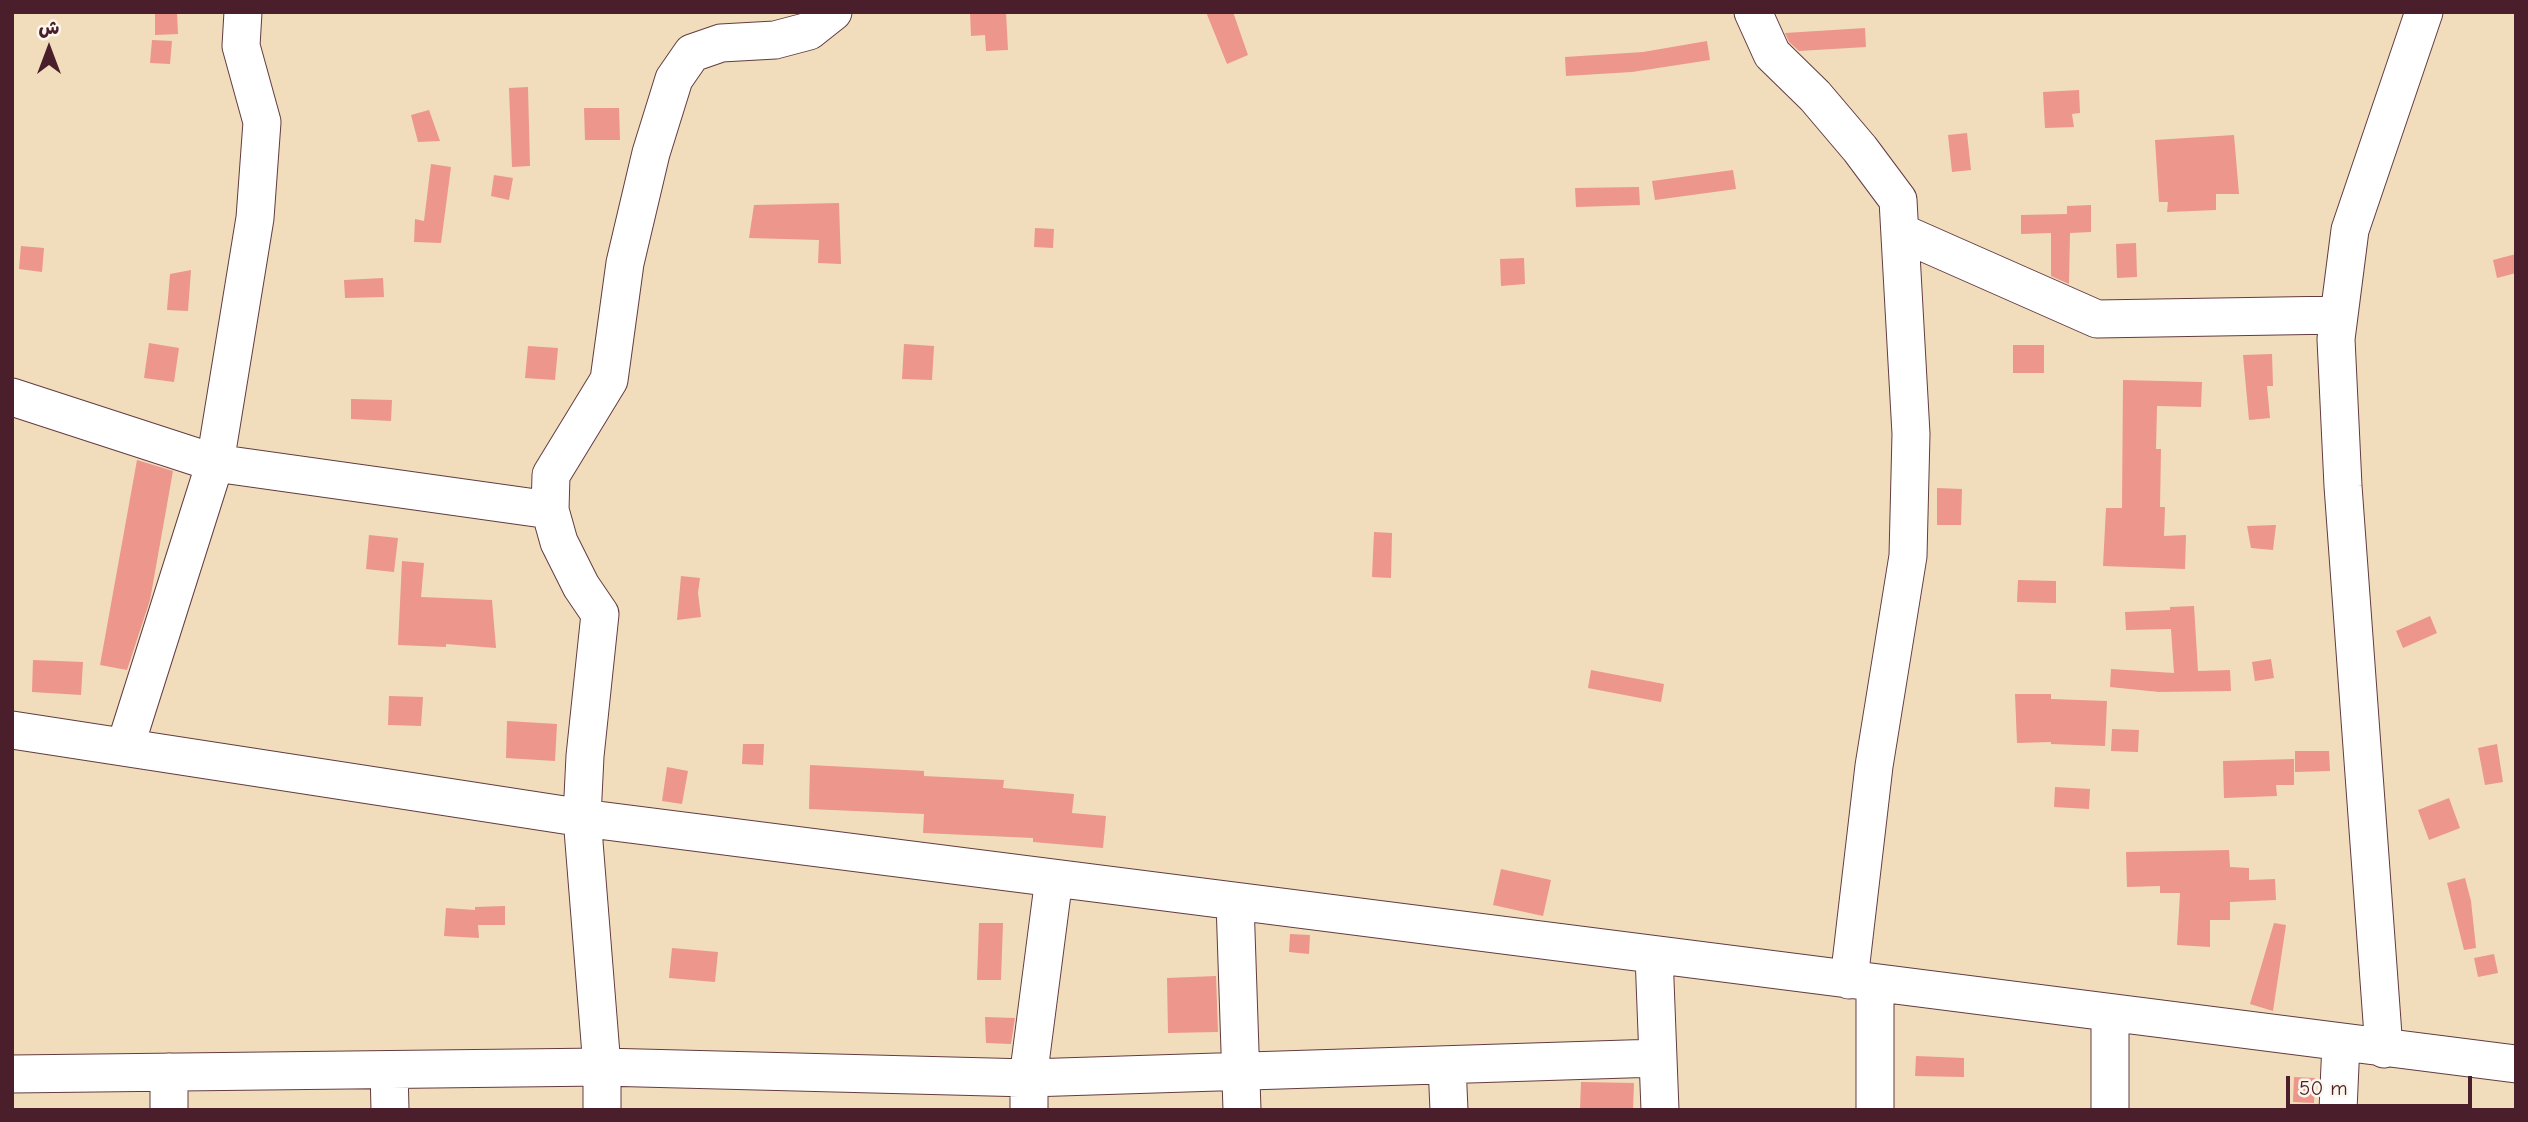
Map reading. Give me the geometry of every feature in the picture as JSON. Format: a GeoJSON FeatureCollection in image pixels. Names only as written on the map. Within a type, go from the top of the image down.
{"type":"FeatureCollection","features":[{"type":"Feature","properties":{"kind":"street"},"geometry":{"type":"LineString","coordinates":[[125,747],[215,463],[255,218],[262,122],[241,46],[243,12]]}},
{"type":"Feature","properties":{"kind":"street"},"geometry":{"type":"LineString","coordinates":[[602,1110],[602,1067],[582,817],[585,756],[600,614],[581,586],[559,542],[550,510],[551,475],[609,380],[625,263],[651,153],[674,79],[692,53],[721,43],[775,40],[809,32],[833,12]]}},
{"type":"Feature","properties":{"kind":"street"},"geometry":{"type":"LineString","coordinates":[[1753,12],[1772,54],[1815,96],[1860,149],[1898,200],[1911,434],[1908,556],[1874,766],[1862,982],[1875,1110]]}},
{"type":"Feature","properties":{"kind":"street"},"geometry":{"type":"LineString","coordinates":[[2384,1049],[2343,486],[2336,339],[2350,230],[2424,12]]}},
{"type":"Feature","properties":{"kind":"street"},"geometry":{"type":"LineString","coordinates":[[1900,232],[2097,319],[2339,315]]}},
{"type":"Feature","properties":{"kind":"street"},"geometry":{"type":"LineString","coordinates":[[12,397],[215,463],[550,510]]}},
{"type":"Feature","properties":{"kind":"street"},"geometry":{"type":"LineString","coordinates":[[12,730],[582,817],[2516,1064]]}},
{"type":"Feature","properties":{"kind":"street"},"geometry":{"type":"LineString","coordinates":[[1029,1094],[1054,878]]}},
{"type":"Feature","properties":{"kind":"street"},"geometry":{"type":"LineString","coordinates":[[1235,902],[1242,1110]]}},
{"type":"Feature","properties":{"kind":"street"},"geometry":{"type":"LineString","coordinates":[[1654,955],[1660,1110]]}},
{"type":"Feature","properties":{"kind":"street"},"geometry":{"type":"LineString","coordinates":[[2110,1014],[2110,1110]]}},
{"type":"Feature","properties":{"kind":"street"},"geometry":{"type":"LineString","coordinates":[[2338,1110],[2340,1043]]}},
{"type":"Feature","properties":{"kind":"street"},"geometry":{"type":"LineString","coordinates":[[12,1074],[602,1067],[1029,1094],[1241,1072],[1658,1058]]}},
{"type":"Feature","properties":{"kind":"street"},"geometry":{"type":"LineString","coordinates":[[1447,1065],[1449,1110]]}},
{"type":"Feature","properties":{"kind":"street"},"geometry":{"type":"LineString","coordinates":[[389,1070],[390,1110]]}},
{"type":"Feature","properties":{"kind":"street"},"geometry":{"type":"LineString","coordinates":[[169,1072],[169,1110]]}},
{"type":"Feature","properties":{"kind":"building"},"geometry":{"type":"Polygon","coordinates":[[[155,12],[177,12],[178,34],[155,35],[155,12]]]}},
{"type":"Feature","properties":{"kind":"building"},"geometry":{"type":"Polygon","coordinates":[[[970,12],[1006,12],[1008,50],[986,51],[985,35],[971,36],[970,12]]]}},
{"type":"Feature","properties":{"kind":"building"},"geometry":{"type":"Polygon","coordinates":[[[1206,12],[1233,12],[1248,55],[1227,64],[1206,12]]]}},
{"type":"Feature","properties":{"kind":"building"},"geometry":{"type":"Polygon","coordinates":[[[1865,28],[1866,47],[1799,51],[1789,42],[1785,33],[1865,28]]]}},
{"type":"Feature","properties":{"kind":"building"},"geometry":{"type":"Polygon","coordinates":[[[152,40],[172,41],[170,64],[150,63],[152,40]]]}},
{"type":"Feature","properties":{"kind":"building"},"geometry":{"type":"Polygon","coordinates":[[[1707,41],[1710,60],[1632,72],[1566,76],[1565,57],[1643,52],[1707,41]]]}},
{"type":"Feature","properties":{"kind":"building"},"geometry":{"type":"Polygon","coordinates":[[[528,87],[530,166],[512,167],[509,88],[528,87]]]}},
{"type":"Feature","properties":{"kind":"building"},"geometry":{"type":"Polygon","coordinates":[[[2079,90],[2080,113],[2072,114],[2074,127],[2045,128],[2043,92],[2079,90]]]}},
{"type":"Feature","properties":{"kind":"building"},"geometry":{"type":"Polygon","coordinates":[[[584,108],[619,108],[620,140],[585,140],[584,108]]]}},
{"type":"Feature","properties":{"kind":"building"},"geometry":{"type":"Polygon","coordinates":[[[429,110],[440,141],[418,142],[411,115],[429,110]]]}},
{"type":"Feature","properties":{"kind":"building"},"geometry":{"type":"Polygon","coordinates":[[[1967,133],[1971,170],[1952,172],[1948,135],[1967,133]]]}},
{"type":"Feature","properties":{"kind":"building"},"geometry":{"type":"Polygon","coordinates":[[[2234,135],[2239,194],[2216,194],[2216,210],[2167,212],[2168,202],[2159,202],[2155,140],[2234,135]]]}},
{"type":"Feature","properties":{"kind":"building"},"geometry":{"type":"Polygon","coordinates":[[[431,164],[451,167],[441,243],[414,242],[415,219],[424,221],[431,164]]]}},
{"type":"Feature","properties":{"kind":"building"},"geometry":{"type":"Polygon","coordinates":[[[1733,170],[1736,189],[1655,200],[1652,181],[1733,170]]]}},
{"type":"Feature","properties":{"kind":"building"},"geometry":{"type":"Polygon","coordinates":[[[494,175],[513,178],[509,200],[491,196],[494,175]]]}},
{"type":"Feature","properties":{"kind":"building"},"geometry":{"type":"Polygon","coordinates":[[[1639,187],[1640,205],[1576,207],[1575,188],[1639,187]]]}},
{"type":"Feature","properties":{"kind":"building"},"geometry":{"type":"Polygon","coordinates":[[[839,203],[841,264],[818,263],[819,240],[749,238],[754,205],[839,203]]]}},
{"type":"Feature","properties":{"kind":"building"},"geometry":{"type":"Polygon","coordinates":[[[2091,205],[2091,232],[2070,233],[2069,284],[2051,276],[2051,233],[2021,234],[2021,215],[2067,214],[2067,206],[2091,205]]]}},
{"type":"Feature","properties":{"kind":"building"},"geometry":{"type":"Polygon","coordinates":[[[1035,228],[1054,229],[1053,248],[1034,247],[1035,228]]]}},
{"type":"Feature","properties":{"kind":"building"},"geometry":{"type":"Polygon","coordinates":[[[2136,243],[2137,277],[2117,278],[2116,244],[2136,243]]]}},
{"type":"Feature","properties":{"kind":"building"},"geometry":{"type":"Polygon","coordinates":[[[21,246],[44,248],[42,272],[19,269],[21,246]]]}},
{"type":"Feature","properties":{"kind":"building"},"geometry":{"type":"Polygon","coordinates":[[[2516,254],[2516,273],[2497,278],[2493,260],[2516,254]]]}},
{"type":"Feature","properties":{"kind":"building"},"geometry":{"type":"Polygon","coordinates":[[[1524,258],[1525,284],[1501,286],[1500,259],[1524,258]]]}},
{"type":"Feature","properties":{"kind":"building"},"geometry":{"type":"Polygon","coordinates":[[[191,270],[188,311],[167,310],[170,274],[191,270]]]}},
{"type":"Feature","properties":{"kind":"building"},"geometry":{"type":"Polygon","coordinates":[[[383,278],[384,297],[345,298],[344,280],[383,278]]]}},
{"type":"Feature","properties":{"kind":"building"},"geometry":{"type":"Polygon","coordinates":[[[149,343],[179,348],[174,382],[144,378],[149,343]]]}},
{"type":"Feature","properties":{"kind":"building"},"geometry":{"type":"Polygon","coordinates":[[[904,344],[934,346],[932,380],[902,379],[904,344]]]}},
{"type":"Feature","properties":{"kind":"building"},"geometry":{"type":"Polygon","coordinates":[[[2013,345],[2044,345],[2044,373],[2013,373],[2013,345]]]}},
{"type":"Feature","properties":{"kind":"building"},"geometry":{"type":"Polygon","coordinates":[[[528,346],[558,348],[555,380],[525,378],[528,346]]]}},
{"type":"Feature","properties":{"kind":"building"},"geometry":{"type":"Polygon","coordinates":[[[2272,354],[2273,386],[2267,386],[2270,418],[2249,420],[2243,355],[2272,354]]]}},
{"type":"Feature","properties":{"kind":"building"},"geometry":{"type":"Polygon","coordinates":[[[2123,380],[2202,382],[2201,407],[2157,406],[2156,449],[2161,449],[2160,507],[2165,507],[2164,536],[2186,535],[2185,569],[2103,566],[2106,508],[2122,508],[2123,380]]]}},
{"type":"Feature","properties":{"kind":"building"},"geometry":{"type":"Polygon","coordinates":[[[351,399],[392,400],[391,421],[351,419],[351,399]]]}},
{"type":"Feature","properties":{"kind":"building"},"geometry":{"type":"Polygon","coordinates":[[[137,460],[173,471],[150,600],[127,670],[100,665],[137,460]]]}},
{"type":"Feature","properties":{"kind":"building"},"geometry":{"type":"Polygon","coordinates":[[[1937,488],[1962,489],[1961,525],[1937,525],[1937,488]]]}},
{"type":"Feature","properties":{"kind":"building"},"geometry":{"type":"Polygon","coordinates":[[[2276,525],[2273,550],[2251,548],[2247,526],[2276,525]]]}},
{"type":"Feature","properties":{"kind":"building"},"geometry":{"type":"Polygon","coordinates":[[[1374,532],[1392,533],[1391,578],[1372,577],[1374,532]]]}},
{"type":"Feature","properties":{"kind":"building"},"geometry":{"type":"Polygon","coordinates":[[[369,535],[398,538],[394,572],[366,569],[369,535]]]}},
{"type":"Feature","properties":{"kind":"building"},"geometry":{"type":"Polygon","coordinates":[[[402,561],[424,563],[421,597],[492,600],[496,648],[446,644],[446,647],[398,645],[402,561]]]}},
{"type":"Feature","properties":{"kind":"building"},"geometry":{"type":"Polygon","coordinates":[[[681,576],[700,578],[698,593],[701,617],[677,620],[681,576]]]}},
{"type":"Feature","properties":{"kind":"building"},"geometry":{"type":"Polygon","coordinates":[[[2018,580],[2056,581],[2056,603],[2017,602],[2018,580]]]}},
{"type":"Feature","properties":{"kind":"building"},"geometry":{"type":"Polygon","coordinates":[[[2194,606],[2198,671],[2230,670],[2231,691],[2159,692],[2110,687],[2111,669],[2174,673],[2171,629],[2126,630],[2125,612],[2194,606]]]}},
{"type":"Feature","properties":{"kind":"building"},"geometry":{"type":"Polygon","coordinates":[[[2430,616],[2437,633],[2403,648],[2396,631],[2430,616]]]}},
{"type":"Feature","properties":{"kind":"building"},"geometry":{"type":"Polygon","coordinates":[[[2271,659],[2274,678],[2255,681],[2252,662],[2271,659]]]}},
{"type":"Feature","properties":{"kind":"building"},"geometry":{"type":"Polygon","coordinates":[[[33,660],[83,662],[81,695],[32,692],[33,660]]]}},
{"type":"Feature","properties":{"kind":"building"},"geometry":{"type":"Polygon","coordinates":[[[1591,670],[1664,684],[1661,702],[1588,688],[1591,670]]]}},
{"type":"Feature","properties":{"kind":"building"},"geometry":{"type":"Polygon","coordinates":[[[2015,694],[2051,694],[2051,699],[2107,701],[2105,746],[2051,742],[2017,743],[2015,694]]]}},
{"type":"Feature","properties":{"kind":"building"},"geometry":{"type":"Polygon","coordinates":[[[389,696],[423,697],[421,726],[388,725],[389,696]]]}},
{"type":"Feature","properties":{"kind":"building"},"geometry":{"type":"Polygon","coordinates":[[[507,721],[557,724],[555,761],[506,758],[507,721]]]}},
{"type":"Feature","properties":{"kind":"building"},"geometry":{"type":"Polygon","coordinates":[[[2112,729],[2139,730],[2138,752],[2111,751],[2112,729]]]}},
{"type":"Feature","properties":{"kind":"building"},"geometry":{"type":"Polygon","coordinates":[[[743,744],[764,744],[763,765],[742,764],[743,744]]]}},
{"type":"Feature","properties":{"kind":"building"},"geometry":{"type":"Polygon","coordinates":[[[2497,744],[2503,782],[2485,785],[2478,748],[2497,744]]]}},
{"type":"Feature","properties":{"kind":"building"},"geometry":{"type":"Polygon","coordinates":[[[2295,751],[2329,751],[2330,771],[2295,772],[2295,751]]]}},
{"type":"Feature","properties":{"kind":"building"},"geometry":{"type":"Polygon","coordinates":[[[2294,759],[2294,785],[2276,785],[2277,796],[2224,798],[2223,761],[2294,759]]]}},
{"type":"Feature","properties":{"kind":"building"},"geometry":{"type":"Polygon","coordinates":[[[810,765],[924,771],[924,776],[1004,780],[1003,788],[1074,794],[1072,813],[1106,816],[1103,848],[1033,842],[1033,838],[923,833],[924,814],[809,809],[810,765]]]}},
{"type":"Feature","properties":{"kind":"building"},"geometry":{"type":"Polygon","coordinates":[[[667,767],[688,771],[682,804],[662,801],[667,767]]]}},
{"type":"Feature","properties":{"kind":"building"},"geometry":{"type":"Polygon","coordinates":[[[2055,787],[2090,789],[2089,809],[2054,807],[2055,787]]]}},
{"type":"Feature","properties":{"kind":"building"},"geometry":{"type":"Polygon","coordinates":[[[2449,798],[2460,828],[2429,840],[2418,810],[2449,798]]]}},
{"type":"Feature","properties":{"kind":"building"},"geometry":{"type":"Polygon","coordinates":[[[2229,850],[2230,867],[2249,868],[2249,880],[2275,879],[2276,900],[2230,902],[2230,920],[2210,920],[2210,947],[2177,945],[2180,893],[2160,893],[2160,886],[2127,887],[2126,852],[2229,850]]]}},
{"type":"Feature","properties":{"kind":"building"},"geometry":{"type":"Polygon","coordinates":[[[1501,869],[1551,880],[1543,916],[1493,905],[1501,869]]]}},
{"type":"Feature","properties":{"kind":"building"},"geometry":{"type":"Polygon","coordinates":[[[2465,878],[2471,901],[2476,948],[2464,950],[2447,883],[2465,878]]]}},
{"type":"Feature","properties":{"kind":"building"},"geometry":{"type":"Polygon","coordinates":[[[505,906],[505,925],[478,925],[479,938],[444,936],[446,908],[475,910],[475,907],[505,906]]]}},
{"type":"Feature","properties":{"kind":"building"},"geometry":{"type":"Polygon","coordinates":[[[979,923],[1003,923],[1001,980],[977,980],[979,923]]]}},
{"type":"Feature","properties":{"kind":"building"},"geometry":{"type":"Polygon","coordinates":[[[2274,923],[2286,925],[2273,1011],[2250,1004],[2274,923]]]}},
{"type":"Feature","properties":{"kind":"building"},"geometry":{"type":"Polygon","coordinates":[[[1290,934],[1310,935],[1309,954],[1289,952],[1290,934]]]}},
{"type":"Feature","properties":{"kind":"building"},"geometry":{"type":"Polygon","coordinates":[[[672,948],[718,952],[715,982],[669,978],[672,948]]]}},
{"type":"Feature","properties":{"kind":"building"},"geometry":{"type":"Polygon","coordinates":[[[2494,954],[2498,973],[2478,977],[2474,958],[2494,954]]]}},
{"type":"Feature","properties":{"kind":"building"},"geometry":{"type":"Polygon","coordinates":[[[1216,976],[1218,1032],[1168,1033],[1167,978],[1216,976]]]}},
{"type":"Feature","properties":{"kind":"building"},"geometry":{"type":"Polygon","coordinates":[[[985,1017],[1015,1018],[1011,1044],[986,1043],[985,1017]]]}},
{"type":"Feature","properties":{"kind":"building"},"geometry":{"type":"Polygon","coordinates":[[[1916,1056],[1964,1058],[1964,1077],[1915,1076],[1916,1056]]]}},
{"type":"Feature","properties":{"kind":"building"},"geometry":{"type":"Polygon","coordinates":[[[2294,1077],[2315,1078],[2314,1103],[2293,1102],[2294,1077]]]}},
{"type":"Feature","properties":{"kind":"building"},"geometry":{"type":"Polygon","coordinates":[[[1581,1082],[1634,1083],[1633,1110],[1580,1110],[1581,1082]]]}}]}
